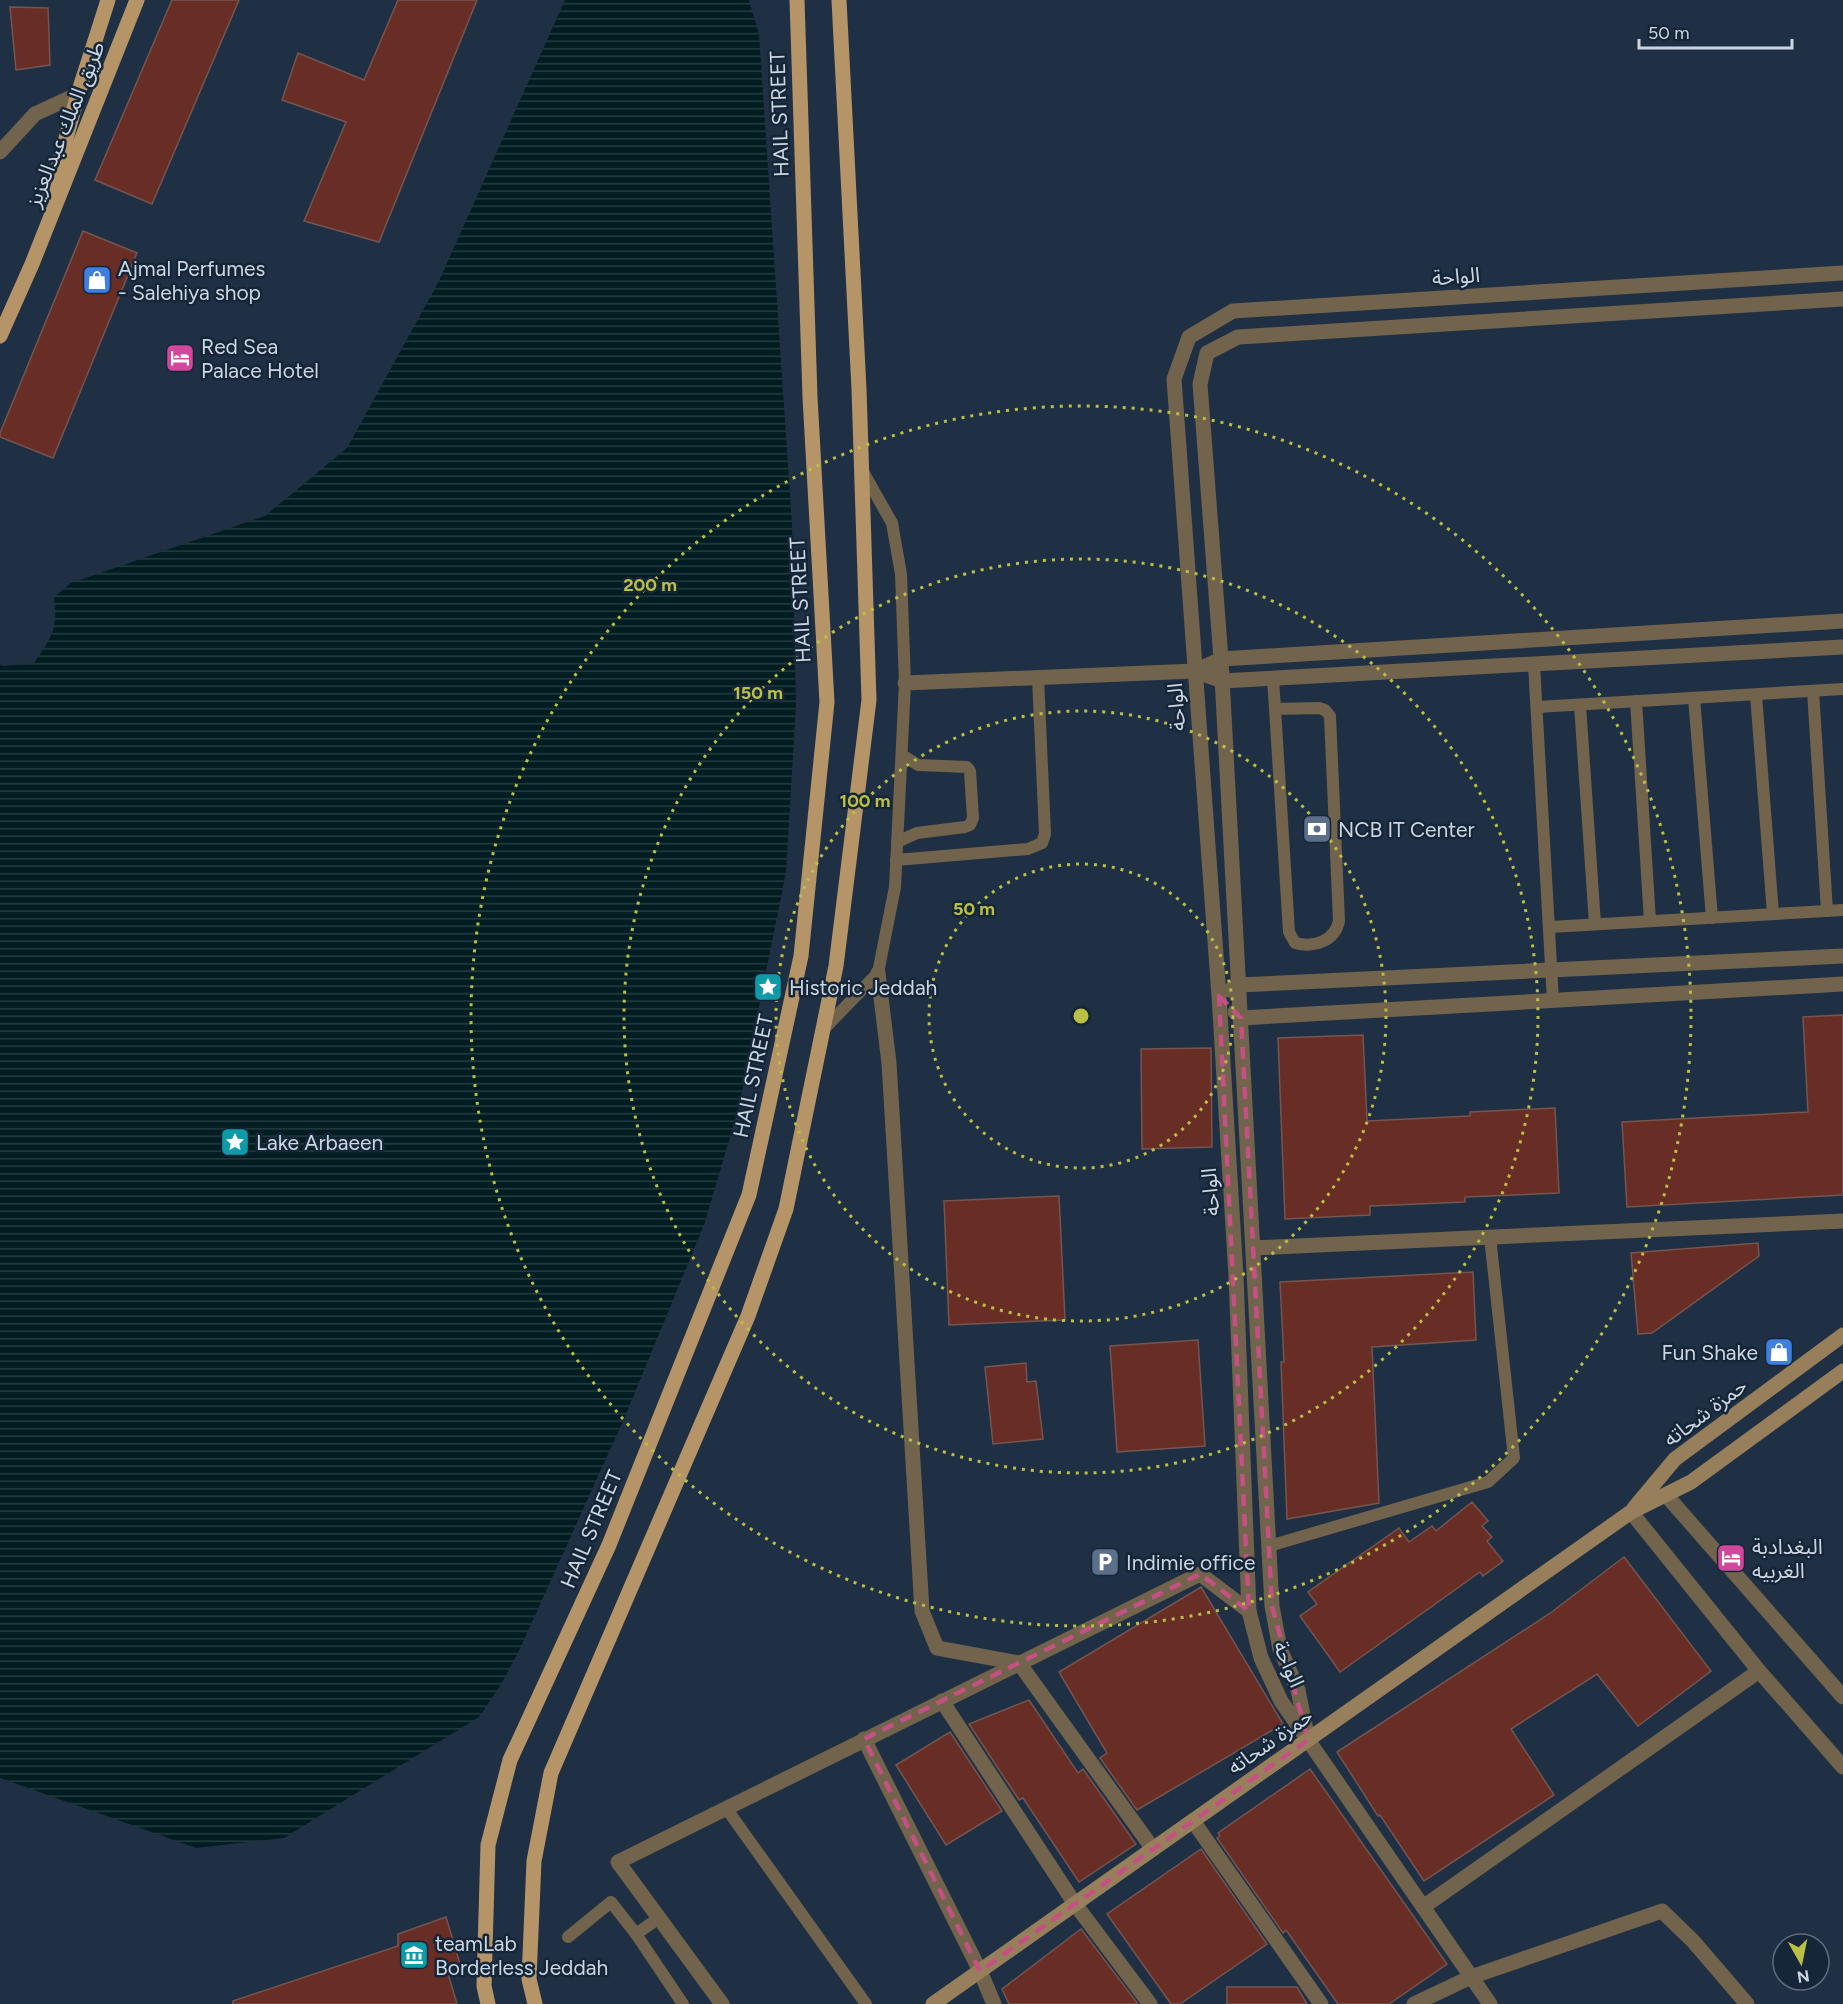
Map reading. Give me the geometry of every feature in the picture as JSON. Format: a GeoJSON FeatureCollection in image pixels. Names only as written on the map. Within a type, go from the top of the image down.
{"type":"FeatureCollection","features":[{"type":"Feature","properties":{"kind":"main road","name":"طريق الملك عبدالعزيز"},"geometry":{"type":"LineString","coordinates":[[32,264],[78,94],[108,0]]}},
{"type":"Feature","properties":{"kind":"main road","name":"طريق الملك عبدالعزيز"},"geometry":{"type":"LineString","coordinates":[[0,336],[32,264],[136,0]]}},
{"type":"Feature","properties":{"kind":"main road","name":"HAIL STREET"},"geometry":{"type":"LineString","coordinates":[[488,2004],[484,1986],[489,1845],[510,1760],[609,1545],[749,1195],[801,956],[827,702],[810,397],[797,0]]}},
{"type":"Feature","properties":{"kind":"main road"},"geometry":{"type":"LineString","coordinates":[[535,2004],[529,1979],[534,1861],[551,1773],[748,1316],[786,1209],[836,966],[869,700],[862,470],[839,0]]}},
{"type":"Feature","properties":{"kind":"main road","name":"حمزة شحاته"},"geometry":{"type":"LineString","coordinates":[[1631,1512],[1675,1459],[1843,1335]]}},
{"type":"Feature","properties":{"kind":"main road","name":"حمزة شحاته"},"geometry":{"type":"LineString","coordinates":[[933,2004],[1631,1512],[1691,1482],[1843,1371]]}},
{"type":"Feature","properties":{"kind":"street"},"geometry":{"type":"LineString","coordinates":[[0,152],[7,136],[34,114],[78,94]]}},
{"type":"Feature","properties":{"kind":"street","name":"الواحة"},"geometry":{"type":"LineString","coordinates":[[1308,1740],[1281,1701],[1261,1658],[1249,1611],[1236,1276],[1174,379],[1189,337],[1233,311],[1843,273]]}},
{"type":"Feature","properties":{"kind":"street","name":"الواحة"},"geometry":{"type":"LineString","coordinates":[[1308,1740],[1298,1690],[1280,1649],[1272,1606],[1221,659],[1200,384],[1207,353],[1238,337],[1843,299]]}},
{"type":"Feature","properties":{"kind":"street"},"geometry":{"type":"LineString","coordinates":[[906,683],[1195,671],[1221,659],[1843,621]]}},
{"type":"Feature","properties":{"kind":"street"},"geometry":{"type":"LineString","coordinates":[[1195,671],[1222,681],[1843,647]]}},
{"type":"Feature","properties":{"kind":"street"},"geometry":{"type":"LineString","coordinates":[[1843,956],[1239,985],[1218,996],[1240,1018],[1843,984]]}},
{"type":"Feature","properties":{"kind":"street"},"geometry":{"type":"LineString","coordinates":[[878,973],[889,1064],[922,1611],[937,1648],[1019,1663],[1153,1849]]}},
{"type":"Feature","properties":{"kind":"street"},"geometry":{"type":"LineString","coordinates":[[1253,1248],[1843,1221]]}},
{"type":"Feature","properties":{"kind":"street"},"geometry":{"type":"LineString","coordinates":[[1666,1495],[1843,1697]]}},
{"type":"Feature","properties":{"kind":"street"},"geometry":{"type":"LineString","coordinates":[[1631,1512],[1759,1671],[1843,1767]]}},
{"type":"Feature","properties":{"kind":"street"},"geometry":{"type":"LineString","coordinates":[[722,2004],[618,1862],[1200,1574],[1249,1611]]}},
{"type":"Feature","properties":{"kind":"street"},"geometry":{"type":"LineString","coordinates":[[1423,1907],[1759,1671]]}},
{"type":"Feature","properties":{"kind":"street"},"geometry":{"type":"LineString","coordinates":[[942,1701],[1075,1904],[1150,2004]]}},
{"type":"Feature","properties":{"kind":"street"},"geometry":{"type":"LineString","coordinates":[[864,1739],[980,1971],[994,2004]]}},
{"type":"Feature","properties":{"kind":"street"},"geometry":{"type":"LineString","coordinates":[[1308,1740],[1490,2004]]}},
{"type":"Feature","properties":{"kind":"street"},"geometry":{"type":"LineString","coordinates":[[1193,1821],[1322,2004]]}},
{"type":"Feature","properties":{"kind":"street"},"geometry":{"type":"LineString","coordinates":[[1414,2004],[1471,1977],[1662,1911],[1693,1941],[1747,2004]]}},
{"type":"Feature","properties":{"kind":"lane"},"geometry":{"type":"LineString","coordinates":[[823,1030],[878,973],[895,886],[906,683],[901,574],[892,523],[862,470]]}},
{"type":"Feature","properties":{"kind":"lane"},"geometry":{"type":"LineString","coordinates":[[1534,664],[1553,1001]]}},
{"type":"Feature","properties":{"kind":"lane"},"geometry":{"type":"LineString","coordinates":[[896,860],[1028,849],[1042,843],[1045,834],[1038,678]]}},
{"type":"Feature","properties":{"kind":"lane"},"geometry":{"type":"LineString","coordinates":[[1273,678],[1289,932],[1295,943],[1309,945],[1333,936],[1338,930],[1339,921],[1330,716],[1325,710],[1319,708],[1275,709]]}},
{"type":"Feature","properties":{"kind":"lane"},"geometry":{"type":"LineString","coordinates":[[1537,707],[1843,689]]}},
{"type":"Feature","properties":{"kind":"lane"},"geometry":{"type":"LineString","coordinates":[[1813,691],[1827,911]]}},
{"type":"Feature","properties":{"kind":"lane"},"geometry":{"type":"LineString","coordinates":[[1756,694],[1773,914]]}},
{"type":"Feature","properties":{"kind":"lane"},"geometry":{"type":"LineString","coordinates":[[1694,698],[1712,918]]}},
{"type":"Feature","properties":{"kind":"lane"},"geometry":{"type":"LineString","coordinates":[[1636,701],[1650,921]]}},
{"type":"Feature","properties":{"kind":"lane"},"geometry":{"type":"LineString","coordinates":[[1580,705],[1595,924]]}},
{"type":"Feature","properties":{"kind":"lane"},"geometry":{"type":"LineString","coordinates":[[897,842],[917,833],[965,827],[970,825],[973,818],[970,771],[967,767],[918,765],[902,755]]}},
{"type":"Feature","properties":{"kind":"lane"},"geometry":{"type":"LineString","coordinates":[[1550,927],[1843,910]]}},
{"type":"Feature","properties":{"kind":"lane"},"geometry":{"type":"LineString","coordinates":[[1269,1546],[1488,1482],[1514,1458],[1490,1237]]}},
{"type":"Feature","properties":{"kind":"lane"},"geometry":{"type":"LineString","coordinates":[[726,1808],[866,2004]]}},
{"type":"Feature","properties":{"kind":"lane"},"geometry":{"type":"LineString","coordinates":[[568,1937],[611,1902],[636,1934],[683,2004]]}},
{"type":"Feature","properties":{"kind":"lane"},"geometry":{"type":"LineString","coordinates":[[636,1934],[659,1918]]}},
{"type":"Feature","properties":{"kind":"highlighted area"},"geometry":{"type":"Polygon","coordinates":[[[1219,996],[1241,1018],[1272,1606],[1308,1740],[980,1971],[864,1739],[1200,1574],[1249,1611],[1219,996]]]}},
{"type":"Feature","properties":{"kind":"shaded area"},"geometry":{"type":"Polygon","coordinates":[[[565,0],[749,0],[759,34],[792,525],[796,705],[786,872],[739,1107],[704,1225],[624,1419],[518,1653],[500,1686],[479,1717],[284,1838],[196,1848],[0,1778],[0,665],[34,663],[52,632],[55,617],[54,597],[71,583],[265,516],[347,448],[438,283],[565,0]]]}},
{"type":"Feature","properties":{"kind":"building"},"geometry":{"type":"Polygon","coordinates":[[[172,0],[239,0],[152,204],[95,180],[172,0]]]}},
{"type":"Feature","properties":{"kind":"building"},"geometry":{"type":"Polygon","coordinates":[[[398,0],[477,0],[379,242],[304,221],[346,122],[282,100],[298,53],[364,80],[398,0]]]}},
{"type":"Feature","properties":{"kind":"building"},"geometry":{"type":"Polygon","coordinates":[[[10,7],[48,8],[50,65],[16,70],[10,7]]]}},
{"type":"Feature","properties":{"kind":"building"},"geometry":{"type":"Polygon","coordinates":[[[83,231],[137,253],[53,458],[0,437],[0,433],[83,231]]]}},
{"type":"Feature","properties":{"kind":"building"},"geometry":{"type":"Polygon","coordinates":[[[1843,1015],[1843,1195],[1627,1207],[1622,1122],[1808,1112],[1803,1017],[1843,1015]]]}},
{"type":"Feature","properties":{"kind":"building"},"geometry":{"type":"Polygon","coordinates":[[[1363,1035],[1367,1121],[1470,1116],[1470,1112],[1555,1108],[1559,1193],[1465,1197],[1465,1202],[1370,1206],[1370,1215],[1285,1219],[1278,1038],[1363,1035]]]}},
{"type":"Feature","properties":{"kind":"building"},"geometry":{"type":"Polygon","coordinates":[[[1211,1048],[1212,1147],[1142,1149],[1141,1049],[1211,1048]]]}},
{"type":"Feature","properties":{"kind":"building"},"geometry":{"type":"Polygon","coordinates":[[[1059,1196],[1065,1320],[949,1325],[944,1201],[1059,1196]]]}},
{"type":"Feature","properties":{"kind":"building"},"geometry":{"type":"Polygon","coordinates":[[[1758,1243],[1759,1256],[1652,1333],[1638,1334],[1631,1253],[1758,1243]]]}},
{"type":"Feature","properties":{"kind":"building"},"geometry":{"type":"Polygon","coordinates":[[[1473,1272],[1476,1340],[1372,1347],[1379,1503],[1287,1519],[1280,1282],[1473,1272]]]}},
{"type":"Feature","properties":{"kind":"building"},"geometry":{"type":"Polygon","coordinates":[[[1198,1340],[1205,1446],[1117,1452],[1110,1346],[1198,1340]]]}},
{"type":"Feature","properties":{"kind":"building"},"geometry":{"type":"Polygon","coordinates":[[[1026,1363],[1027,1382],[1036,1381],[1043,1439],[993,1444],[985,1367],[1026,1363]]]}},
{"type":"Feature","properties":{"kind":"building"},"geometry":{"type":"Polygon","coordinates":[[[1472,1502],[1488,1521],[1482,1526],[1492,1537],[1487,1541],[1503,1561],[1483,1576],[1480,1572],[1340,1672],[1300,1616],[1317,1604],[1308,1592],[1399,1528],[1409,1542],[1432,1526],[1436,1531],[1472,1502]]]}},
{"type":"Feature","properties":{"kind":"building"},"geometry":{"type":"Polygon","coordinates":[[[1624,1557],[1711,1671],[1638,1726],[1597,1674],[1511,1729],[1554,1795],[1424,1881],[1337,1752],[1549,1614],[1624,1557]]]}},
{"type":"Feature","properties":{"kind":"building"},"geometry":{"type":"Polygon","coordinates":[[[1201,1587],[1283,1724],[1137,1810],[1100,1758],[1107,1753],[1059,1672],[1201,1587]]]}},
{"type":"Feature","properties":{"kind":"building"},"geometry":{"type":"Polygon","coordinates":[[[1029,1700],[1078,1773],[1083,1769],[1136,1844],[1079,1882],[1023,1798],[1019,1800],[969,1724],[1029,1700]]]}},
{"type":"Feature","properties":{"kind":"building"},"geometry":{"type":"Polygon","coordinates":[[[950,1732],[1002,1811],[946,1845],[896,1765],[950,1732]]]}},
{"type":"Feature","properties":{"kind":"building"},"geometry":{"type":"Polygon","coordinates":[[[1310,1769],[1447,1964],[1389,2004],[1338,2004],[1286,1930],[1283,1933],[1217,1838],[1220,1836],[1218,1833],[1310,1769]]]}},
{"type":"Feature","properties":{"kind":"building"},"geometry":{"type":"Polygon","coordinates":[[[1201,1849],[1267,1944],[1180,2004],[1171,2004],[1107,1914],[1201,1849]]]}},
{"type":"Feature","properties":{"kind":"building","name":"teamLab Borderless Jeddah"},"geometry":{"type":"Polygon","coordinates":[[[446,1917],[460,1964],[447,1970],[457,2004],[233,2004],[233,2001],[398,1946],[398,1934],[446,1917]]]}},
{"type":"Feature","properties":{"kind":"building"},"geometry":{"type":"Polygon","coordinates":[[[1081,1929],[1138,2004],[1009,2004],[1002,1989],[1081,1929]]]}},
{"type":"Feature","properties":{"kind":"building"},"geometry":{"type":"Polygon","coordinates":[[[1227,1987],[1297,1987],[1307,2004],[1227,2004],[1227,1987]]]}},
{"type":"Feature","properties":{"kind":"place","name":"Ajmal Perfumes - Salehiya shop"},"geometry":{"type":"Point","coordinates":[97,280]}},
{"type":"Feature","properties":{"kind":"place","name":"Red Sea Palace Hotel"},"geometry":{"type":"Point","coordinates":[180,358]}},
{"type":"Feature","properties":{"kind":"place","name":"NCB IT Center"},"geometry":{"type":"Point","coordinates":[1317,829]}},
{"type":"Feature","properties":{"kind":"place","name":"Historic Jeddah"},"geometry":{"type":"Point","coordinates":[768,987]}},
{"type":"Feature","properties":{"kind":"place","name":"Lake Arbaeen"},"geometry":{"type":"Point","coordinates":[235,1142]}},
{"type":"Feature","properties":{"kind":"place","name":"Fun Shake"},"geometry":{"type":"Point","coordinates":[1779,1352]}},
{"type":"Feature","properties":{"kind":"place","name":"البغدادبة الغربيه"},"geometry":{"type":"Point","coordinates":[1731,1558]}},
{"type":"Feature","properties":{"kind":"place","name":"Indimie office"},"geometry":{"type":"Point","coordinates":[1105,1562]}},
{"type":"Feature","properties":{"kind":"place","name":"teamLab Borderless Jeddah"},"geometry":{"type":"Point","coordinates":[414,1955]}}]}
